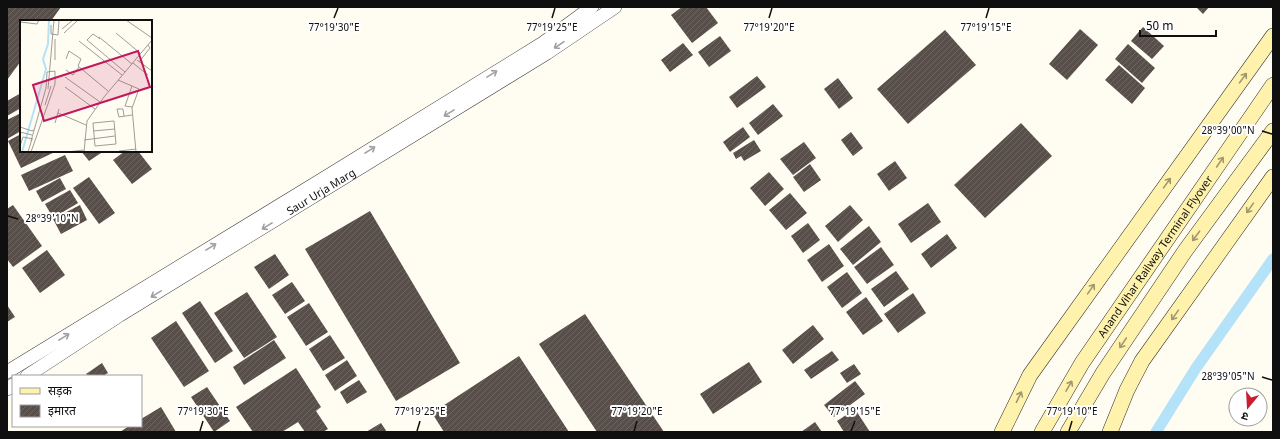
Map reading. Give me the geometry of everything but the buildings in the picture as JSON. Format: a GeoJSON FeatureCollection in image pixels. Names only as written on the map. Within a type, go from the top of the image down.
{"type":"FeatureCollection","features":[{"type":"Feature","properties":{"kind":"main road"},"geometry":{"type":"LineString","coordinates":[[1002,432],[1030,374],[1273,36]]}},
{"type":"Feature","properties":{"kind":"main road","name":"Anand Vihar Railway Terminal Flyover"},"geometry":{"type":"LineString","coordinates":[[1042,432],[1082,363],[1273,84]]}},
{"type":"Feature","properties":{"kind":"main road","name":"Anand Vihar Railway Terminal Flyover"},"geometry":{"type":"LineString","coordinates":[[1068,432],[1112,360],[1185,251],[1273,131]]}},
{"type":"Feature","properties":{"kind":"main road"},"geometry":{"type":"LineString","coordinates":[[1110,432],[1127,390],[1142,361],[1273,177]]}},
{"type":"Feature","properties":{"kind":"street","name":"Saur Urja Marg"},"geometry":{"type":"LineString","coordinates":[[29,375],[188,268],[542,43],[592,7]]}},
{"type":"Feature","properties":{"kind":"street","name":"Saur Urja Marg"},"geometry":{"type":"LineString","coordinates":[[7,372],[41,351],[188,268],[540,57],[614,7]]}},
{"type":"Feature","properties":{"kind":"street"},"geometry":{"type":"LineString","coordinates":[[41,351],[48,363]]}},
{"type":"Feature","properties":{"kind":"waterway"},"geometry":{"type":"LineString","coordinates":[[1156,432],[1196,368],[1273,259]]}}]}
